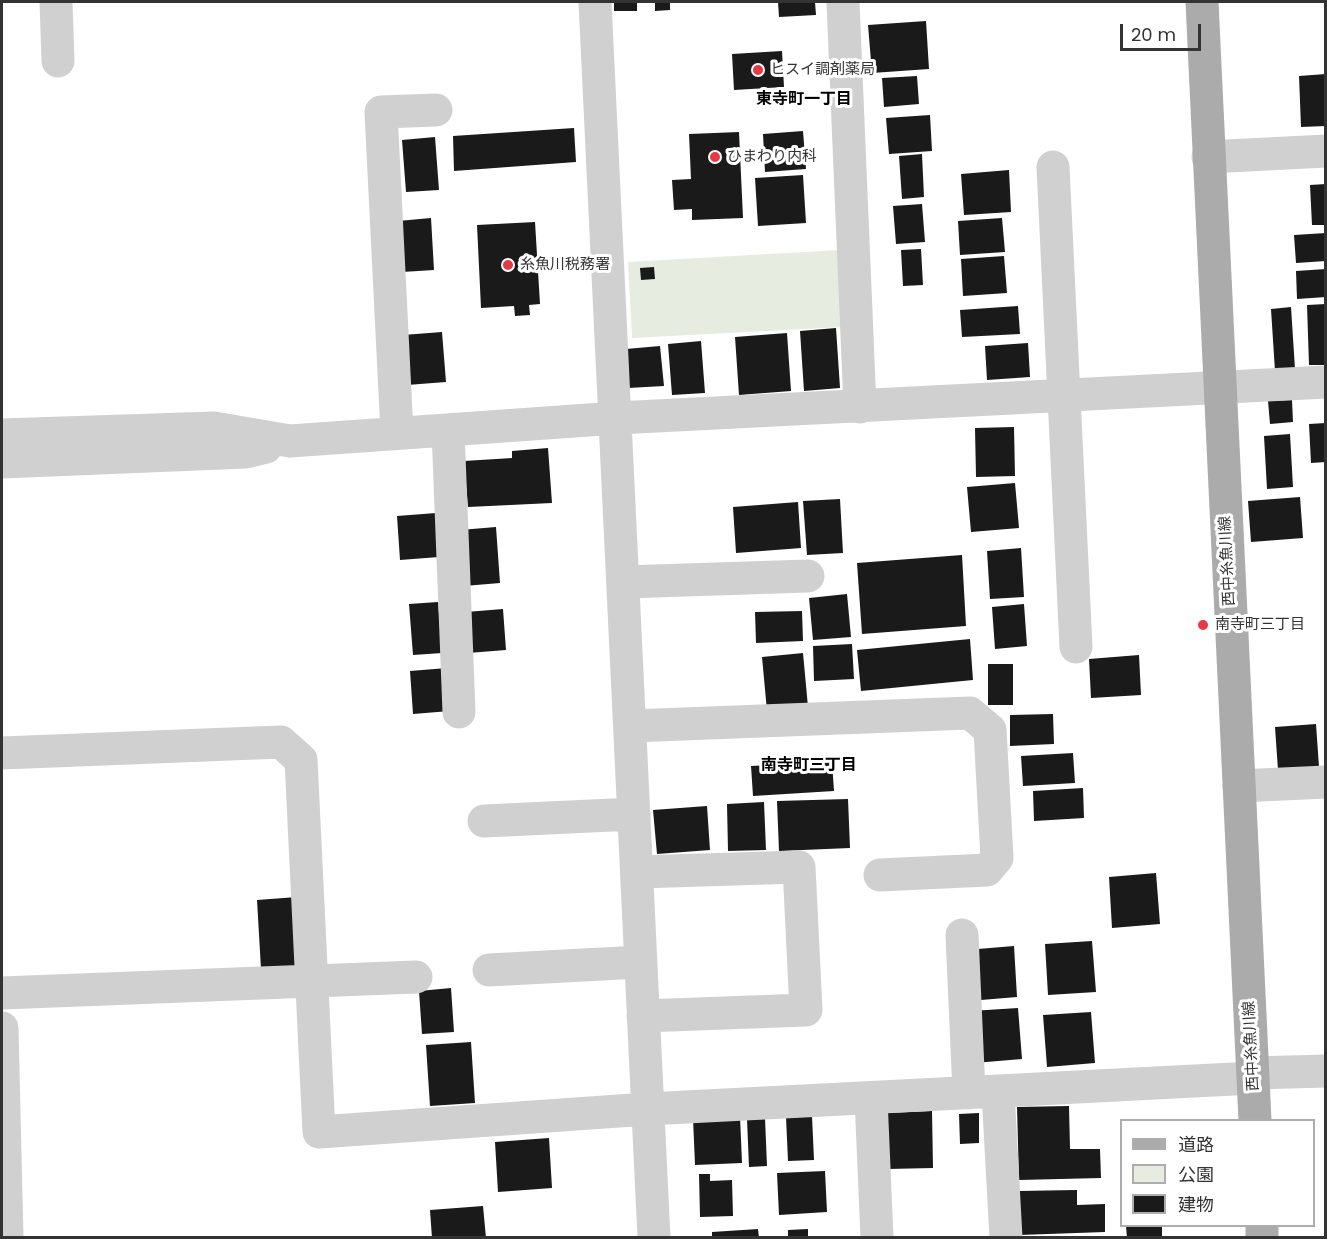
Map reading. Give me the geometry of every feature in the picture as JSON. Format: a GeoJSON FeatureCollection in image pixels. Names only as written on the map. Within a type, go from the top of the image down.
{"type":"FeatureCollection","features":[{"type":"Feature","properties":{"kind":"main road","name":"西中糸魚川線"},"geometry":{"type":"LineString","coordinates":[[1202,2],[1256,1119]]}},
{"type":"Feature","properties":{"kind":"street"},"geometry":{"type":"LineString","coordinates":[[56,2],[58,60]]}},
{"type":"Feature","properties":{"kind":"street"},"geometry":{"type":"LineString","coordinates":[[595,2],[617,418],[654,1238]]}},
{"type":"Feature","properties":{"kind":"street"},"geometry":{"type":"LineString","coordinates":[[843,2],[860,407]]}},
{"type":"Feature","properties":{"kind":"street"},"geometry":{"type":"LineString","coordinates":[[398,433],[381,112],[436,110]]}},
{"type":"Feature","properties":{"kind":"street"},"geometry":{"type":"LineString","coordinates":[[1209,157],[1326,150]]}},
{"type":"Feature","properties":{"kind":"street"},"geometry":{"type":"LineString","coordinates":[[1053,167],[1076,647]]}},
{"type":"Feature","properties":{"kind":"street"},"geometry":{"type":"LineString","coordinates":[[2,448],[214,428],[290,441],[617,418],[1326,382]]}},
{"type":"Feature","properties":{"kind":"street"},"geometry":{"type":"LineString","coordinates":[[448,430],[459,712]]}},
{"type":"Feature","properties":{"kind":"street"},"geometry":{"type":"LineString","coordinates":[[624,582],[807,576]]}},
{"type":"Feature","properties":{"kind":"street"},"geometry":{"type":"LineString","coordinates":[[631,726],[970,713],[990,730],[998,858],[987,870],[880,875]]}},
{"type":"Feature","properties":{"kind":"street"},"geometry":{"type":"LineString","coordinates":[[2,753],[281,742],[301,759],[319,1132],[647,1109],[984,1092],[1326,1071]]}},
{"type":"Feature","properties":{"kind":"street"},"geometry":{"type":"LineString","coordinates":[[1239,786],[1326,782]]}},
{"type":"Feature","properties":{"kind":"street"},"geometry":{"type":"LineString","coordinates":[[484,821],[634,814]]}},
{"type":"Feature","properties":{"kind":"street"},"geometry":{"type":"LineString","coordinates":[[637,872],[799,867],[806,1010],[643,1016]]}},
{"type":"Feature","properties":{"kind":"street"},"geometry":{"type":"LineString","coordinates":[[962,935],[1006,1238]]}},
{"type":"Feature","properties":{"kind":"street"},"geometry":{"type":"LineString","coordinates":[[489,970],[640,962]]}},
{"type":"Feature","properties":{"kind":"street"},"geometry":{"type":"LineString","coordinates":[[2,993],[416,977]]}},
{"type":"Feature","properties":{"kind":"street"},"geometry":{"type":"LineString","coordinates":[[2,1028],[7,1238]]}},
{"type":"Feature","properties":{"kind":"street"},"geometry":{"type":"LineString","coordinates":[[871,1098],[877,1238]]}},
{"type":"Feature","properties":{"kind":"green space"},"geometry":{"type":"Polygon","coordinates":[[[840,250],[843,327],[632,338],[628,262],[840,250]]]}},
{"type":"Feature","properties":{"kind":"building"},"geometry":{"type":"Polygon","coordinates":[[[614,2],[637,2],[637,11],[614,11],[614,2]]]}},
{"type":"Feature","properties":{"kind":"building"},"geometry":{"type":"Polygon","coordinates":[[[655,2],[670,2],[670,10],[655,11],[655,2]]]}},
{"type":"Feature","properties":{"kind":"building"},"geometry":{"type":"Polygon","coordinates":[[[778,2],[815,2],[816,15],[779,17],[778,2]]]}},
{"type":"Feature","properties":{"kind":"building"},"geometry":{"type":"Polygon","coordinates":[[[926,21],[929,69],[872,73],[868,25],[926,21]]]}},
{"type":"Feature","properties":{"kind":"building","name":"ヒスイ調剤薬局"},"geometry":{"type":"Polygon","coordinates":[[[782,51],[784,87],[734,90],[732,54],[782,51]]]}},
{"type":"Feature","properties":{"kind":"building"},"geometry":{"type":"Polygon","coordinates":[[[1326,74],[1326,126],[1301,127],[1299,76],[1326,74]]]}},
{"type":"Feature","properties":{"kind":"building"},"geometry":{"type":"Polygon","coordinates":[[[917,76],[919,104],[884,107],[882,78],[917,76]]]}},
{"type":"Feature","properties":{"kind":"building"},"geometry":{"type":"Polygon","coordinates":[[[930,115],[932,151],[889,154],[886,118],[930,115]]]}},
{"type":"Feature","properties":{"kind":"building"},"geometry":{"type":"Polygon","coordinates":[[[574,128],[576,162],[454,171],[453,136],[574,128]]]}},
{"type":"Feature","properties":{"kind":"building"},"geometry":{"type":"Polygon","coordinates":[[[803,131],[806,169],[765,172],[763,134],[803,131]]]}},
{"type":"Feature","properties":{"kind":"building","name":"ひまわり内科"},"geometry":{"type":"Polygon","coordinates":[[[739,132],[743,218],[692,220],[692,209],[674,210],[672,180],[691,179],[689,134],[739,132]]]}},
{"type":"Feature","properties":{"kind":"building"},"geometry":{"type":"Polygon","coordinates":[[[435,137],[439,190],[406,192],[402,140],[435,137]]]}},
{"type":"Feature","properties":{"kind":"building"},"geometry":{"type":"Polygon","coordinates":[[[922,154],[924,197],[902,199],[899,156],[922,154]]]}},
{"type":"Feature","properties":{"kind":"building"},"geometry":{"type":"Polygon","coordinates":[[[1009,170],[1011,212],[964,215],[961,174],[1009,170]]]}},
{"type":"Feature","properties":{"kind":"building"},"geometry":{"type":"Polygon","coordinates":[[[803,175],[806,223],[758,226],[755,178],[803,175]]]}},
{"type":"Feature","properties":{"kind":"building"},"geometry":{"type":"Polygon","coordinates":[[[1326,184],[1326,225],[1312,225],[1310,185],[1326,184]]]}},
{"type":"Feature","properties":{"kind":"building"},"geometry":{"type":"Polygon","coordinates":[[[922,204],[925,242],[896,244],[893,206],[922,204]]]}},
{"type":"Feature","properties":{"kind":"building"},"geometry":{"type":"Polygon","coordinates":[[[431,218],[434,270],[402,272],[398,221],[431,218]]]}},
{"type":"Feature","properties":{"kind":"building"},"geometry":{"type":"Polygon","coordinates":[[[1002,218],[1005,252],[960,255],[958,221],[1002,218]]]}},
{"type":"Feature","properties":{"kind":"building","name":"糸魚川税務署"},"geometry":{"type":"Polygon","coordinates":[[[535,222],[540,304],[529,305],[530,315],[515,316],[514,306],[481,308],[477,225],[535,222]]]}},
{"type":"Feature","properties":{"kind":"building"},"geometry":{"type":"Polygon","coordinates":[[[1326,233],[1326,261],[1296,263],[1294,235],[1326,233]]]}},
{"type":"Feature","properties":{"kind":"building"},"geometry":{"type":"Polygon","coordinates":[[[921,249],[923,285],[903,286],[901,250],[921,249]]]}},
{"type":"Feature","properties":{"kind":"building"},"geometry":{"type":"Polygon","coordinates":[[[1004,256],[1007,293],[963,296],[961,259],[1004,256]]]}},
{"type":"Feature","properties":{"kind":"building"},"geometry":{"type":"Polygon","coordinates":[[[654,267],[655,279],[641,280],[640,268],[654,267]]]}},
{"type":"Feature","properties":{"kind":"building"},"geometry":{"type":"Polygon","coordinates":[[[1326,269],[1326,297],[1297,299],[1296,271],[1326,269]]]}},
{"type":"Feature","properties":{"kind":"building"},"geometry":{"type":"Polygon","coordinates":[[[1326,304],[1326,365],[1309,365],[1307,305],[1326,304]]]}},
{"type":"Feature","properties":{"kind":"building"},"geometry":{"type":"Polygon","coordinates":[[[1018,306],[1020,334],[962,337],[960,310],[1018,306]]]}},
{"type":"Feature","properties":{"kind":"building"},"geometry":{"type":"Polygon","coordinates":[[[1291,307],[1295,369],[1275,371],[1271,309],[1291,307]]]}},
{"type":"Feature","properties":{"kind":"building"},"geometry":{"type":"Polygon","coordinates":[[[836,328],[840,388],[804,391],[800,331],[836,328]]]}},
{"type":"Feature","properties":{"kind":"building"},"geometry":{"type":"Polygon","coordinates":[[[442,332],[446,382],[407,385],[403,335],[442,332]]]}},
{"type":"Feature","properties":{"kind":"building"},"geometry":{"type":"Polygon","coordinates":[[[787,333],[791,391],[739,395],[735,337],[787,333]]]}},
{"type":"Feature","properties":{"kind":"building"},"geometry":{"type":"Polygon","coordinates":[[[701,341],[705,393],[672,395],[668,344],[701,341]]]}},
{"type":"Feature","properties":{"kind":"building"},"geometry":{"type":"Polygon","coordinates":[[[1028,343],[1030,377],[987,380],[985,346],[1028,343]]]}},
{"type":"Feature","properties":{"kind":"building"},"geometry":{"type":"Polygon","coordinates":[[[660,346],[664,386],[628,388],[626,349],[660,346]]]}},
{"type":"Feature","properties":{"kind":"building"},"geometry":{"type":"Polygon","coordinates":[[[1292,400],[1293,422],[1270,424],[1268,401],[1292,400]]]}},
{"type":"Feature","properties":{"kind":"building"},"geometry":{"type":"Polygon","coordinates":[[[1326,423],[1326,462],[1311,463],[1309,424],[1326,423]]]}},
{"type":"Feature","properties":{"kind":"building"},"geometry":{"type":"Polygon","coordinates":[[[1014,427],[1015,476],[976,477],[975,428],[1014,427]]]}},
{"type":"Feature","properties":{"kind":"building"},"geometry":{"type":"Polygon","coordinates":[[[1290,434],[1293,487],[1267,489],[1264,436],[1290,434]]]}},
{"type":"Feature","properties":{"kind":"building"},"geometry":{"type":"Polygon","coordinates":[[[548,448],[552,503],[468,507],[464,461],[512,458],[512,451],[548,448]]]}},
{"type":"Feature","properties":{"kind":"building"},"geometry":{"type":"Polygon","coordinates":[[[1015,483],[1019,528],[971,532],[967,487],[1015,483]]]}},
{"type":"Feature","properties":{"kind":"building"},"geometry":{"type":"Polygon","coordinates":[[[1300,497],[1303,538],[1251,542],[1248,501],[1300,497]]]}},
{"type":"Feature","properties":{"kind":"building"},"geometry":{"type":"Polygon","coordinates":[[[840,499],[843,553],[807,555],[803,501],[840,499]]]}},
{"type":"Feature","properties":{"kind":"building"},"geometry":{"type":"Polygon","coordinates":[[[798,502],[801,548],[736,553],[733,507],[798,502]]]}},
{"type":"Feature","properties":{"kind":"building"},"geometry":{"type":"Polygon","coordinates":[[[436,513],[439,557],[400,560],[397,516],[436,513]]]}},
{"type":"Feature","properties":{"kind":"building"},"geometry":{"type":"Polygon","coordinates":[[[496,527],[500,583],[464,586],[460,530],[496,527]]]}},
{"type":"Feature","properties":{"kind":"building"},"geometry":{"type":"Polygon","coordinates":[[[1021,548],[1024,597],[990,599],[987,551],[1021,548]]]}},
{"type":"Feature","properties":{"kind":"building"},"geometry":{"type":"Polygon","coordinates":[[[962,555],[966,626],[862,634],[857,563],[962,555]]]}},
{"type":"Feature","properties":{"kind":"building"},"geometry":{"type":"Polygon","coordinates":[[[847,594],[851,637],[813,640],[809,598],[847,594]]]}},
{"type":"Feature","properties":{"kind":"building"},"geometry":{"type":"Polygon","coordinates":[[[438,602],[442,653],[413,655],[409,604],[438,602]]]}},
{"type":"Feature","properties":{"kind":"building"},"geometry":{"type":"Polygon","coordinates":[[[1024,604],[1027,646],[995,649],[992,607],[1024,604]]]}},
{"type":"Feature","properties":{"kind":"building"},"geometry":{"type":"Polygon","coordinates":[[[503,609],[506,650],[468,653],[466,612],[503,609]]]}},
{"type":"Feature","properties":{"kind":"building"},"geometry":{"type":"Polygon","coordinates":[[[802,611],[803,641],[756,643],[755,612],[802,611]]]}},
{"type":"Feature","properties":{"kind":"building"},"geometry":{"type":"Polygon","coordinates":[[[970,639],[973,680],[861,691],[857,650],[970,639]]]}},
{"type":"Feature","properties":{"kind":"building"},"geometry":{"type":"Polygon","coordinates":[[[852,644],[854,679],[814,681],[813,646],[852,644]]]}},
{"type":"Feature","properties":{"kind":"building"},"geometry":{"type":"Polygon","coordinates":[[[803,653],[808,707],[767,711],[762,657],[803,653]]]}},
{"type":"Feature","properties":{"kind":"building"},"geometry":{"type":"Polygon","coordinates":[[[1139,655],[1141,695],[1091,698],[1089,659],[1139,655]]]}},
{"type":"Feature","properties":{"kind":"building"},"geometry":{"type":"Polygon","coordinates":[[[988,664],[1013,664],[1013,705],[988,705],[988,664]]]}},
{"type":"Feature","properties":{"kind":"building"},"geometry":{"type":"Polygon","coordinates":[[[447,668],[450,711],[413,714],[410,671],[447,668]]]}},
{"type":"Feature","properties":{"kind":"building"},"geometry":{"type":"Polygon","coordinates":[[[1053,714],[1054,744],[1010,746],[1010,715],[1053,714]]]}},
{"type":"Feature","properties":{"kind":"building"},"geometry":{"type":"Polygon","coordinates":[[[1316,724],[1319,767],[1278,770],[1275,727],[1316,724]]]}},
{"type":"Feature","properties":{"kind":"building"},"geometry":{"type":"Polygon","coordinates":[[[1073,753],[1075,783],[1023,786],[1021,756],[1073,753]]]}},
{"type":"Feature","properties":{"kind":"building"},"geometry":{"type":"Polygon","coordinates":[[[832,762],[834,791],[753,796],[751,766],[832,762]]]}},
{"type":"Feature","properties":{"kind":"building"},"geometry":{"type":"Polygon","coordinates":[[[1083,788],[1084,818],[1034,821],[1033,791],[1083,788]]]}},
{"type":"Feature","properties":{"kind":"building"},"geometry":{"type":"Polygon","coordinates":[[[848,799],[850,848],[779,851],[777,801],[848,799]]]}},
{"type":"Feature","properties":{"kind":"building"},"geometry":{"type":"Polygon","coordinates":[[[764,802],[766,850],[728,851],[727,804],[764,802]]]}},
{"type":"Feature","properties":{"kind":"building"},"geometry":{"type":"Polygon","coordinates":[[[707,806],[710,850],[657,854],[653,810],[707,806]]]}},
{"type":"Feature","properties":{"kind":"building"},"geometry":{"type":"Polygon","coordinates":[[[1156,873],[1160,924],[1112,928],[1109,877],[1156,873]]]}},
{"type":"Feature","properties":{"kind":"building"},"geometry":{"type":"Polygon","coordinates":[[[297,897],[302,967],[261,969],[257,900],[297,897]]]}},
{"type":"Feature","properties":{"kind":"building"},"geometry":{"type":"Polygon","coordinates":[[[1092,941],[1096,992],[1048,995],[1045,944],[1092,941]]]}},
{"type":"Feature","properties":{"kind":"building"},"geometry":{"type":"Polygon","coordinates":[[[1014,946],[1017,997],[969,1001],[966,950],[1014,946]]]}},
{"type":"Feature","properties":{"kind":"building"},"geometry":{"type":"Polygon","coordinates":[[[451,988],[454,1032],[422,1034],[419,991],[451,988]]]}},
{"type":"Feature","properties":{"kind":"building"},"geometry":{"type":"Polygon","coordinates":[[[1018,1008],[1022,1059],[974,1063],[971,1011],[1018,1008]]]}},
{"type":"Feature","properties":{"kind":"building"},"geometry":{"type":"Polygon","coordinates":[[[1091,1012],[1095,1063],[1047,1067],[1043,1015],[1091,1012]]]}},
{"type":"Feature","properties":{"kind":"building"},"geometry":{"type":"Polygon","coordinates":[[[471,1042],[475,1103],[430,1106],[426,1045],[471,1042]]]}},
{"type":"Feature","properties":{"kind":"building"},"geometry":{"type":"Polygon","coordinates":[[[1069,1106],[1070,1149],[1100,1149],[1101,1178],[1019,1180],[1017,1107],[1069,1106]]]}},
{"type":"Feature","properties":{"kind":"building"},"geometry":{"type":"Polygon","coordinates":[[[932,1111],[933,1168],[888,1169],[887,1113],[932,1111]]]}},
{"type":"Feature","properties":{"kind":"building"},"geometry":{"type":"Polygon","coordinates":[[[979,1113],[979,1143],[960,1144],[959,1114],[979,1113]]]}},
{"type":"Feature","properties":{"kind":"building"},"geometry":{"type":"Polygon","coordinates":[[[740,1116],[742,1163],[695,1165],[693,1118],[740,1116]]]}},
{"type":"Feature","properties":{"kind":"building"},"geometry":{"type":"Polygon","coordinates":[[[812,1116],[814,1160],[788,1161],[786,1117],[812,1116]]]}},
{"type":"Feature","properties":{"kind":"building"},"geometry":{"type":"Polygon","coordinates":[[[765,1118],[767,1166],[749,1167],[747,1119],[765,1118]]]}},
{"type":"Feature","properties":{"kind":"building"},"geometry":{"type":"Polygon","coordinates":[[[549,1138],[552,1188],[498,1192],[495,1142],[549,1138]]]}},
{"type":"Feature","properties":{"kind":"building"},"geometry":{"type":"Polygon","coordinates":[[[825,1171],[827,1212],[779,1215],[777,1173],[825,1171]]]}},
{"type":"Feature","properties":{"kind":"building"},"geometry":{"type":"Polygon","coordinates":[[[699,1174],[710,1174],[710,1181],[732,1180],[733,1216],[700,1217],[699,1174]]]}},
{"type":"Feature","properties":{"kind":"building"},"geometry":{"type":"Polygon","coordinates":[[[1077,1190],[1077,1205],[1105,1204],[1105,1232],[1019,1235],[1018,1191],[1077,1190]]]}},
{"type":"Feature","properties":{"kind":"building"},"geometry":{"type":"Polygon","coordinates":[[[483,1206],[486,1238],[432,1238],[430,1210],[483,1206]]]}},
{"type":"Feature","properties":{"kind":"building"},"geometry":{"type":"Polygon","coordinates":[[[1126,1227],[1162,1227],[1162,1238],[1127,1238],[1126,1227]]]}},
{"type":"Feature","properties":{"kind":"building"},"geometry":{"type":"Polygon","coordinates":[[[758,1229],[759,1238],[712,1238],[712,1232],[758,1229]]]}},
{"type":"Feature","properties":{"kind":"building"},"geometry":{"type":"Polygon","coordinates":[[[808,1229],[808,1238],[788,1238],[788,1230],[808,1229]]]}},
{"type":"Feature","properties":{"kind":"place","name":"ヒスイ調剤薬局"},"geometry":{"type":"Point","coordinates":[758,70]}},
{"type":"Feature","properties":{"kind":"place","name":"ひまわり内科"},"geometry":{"type":"Point","coordinates":[715,157]}},
{"type":"Feature","properties":{"kind":"place","name":"糸魚川税務署"},"geometry":{"type":"Point","coordinates":[508,265]}},
{"type":"Feature","properties":{"kind":"place","name":"南寺町三丁目"},"geometry":{"type":"Point","coordinates":[1203,625]}},
{"type":"Feature","properties":{"kind":"district","name":"東寺町一丁目"},"geometry":{"type":"Point","coordinates":[804,100]}},
{"type":"Feature","properties":{"kind":"district","name":"南寺町三丁目"},"geometry":{"type":"Point","coordinates":[809,766]}}]}
